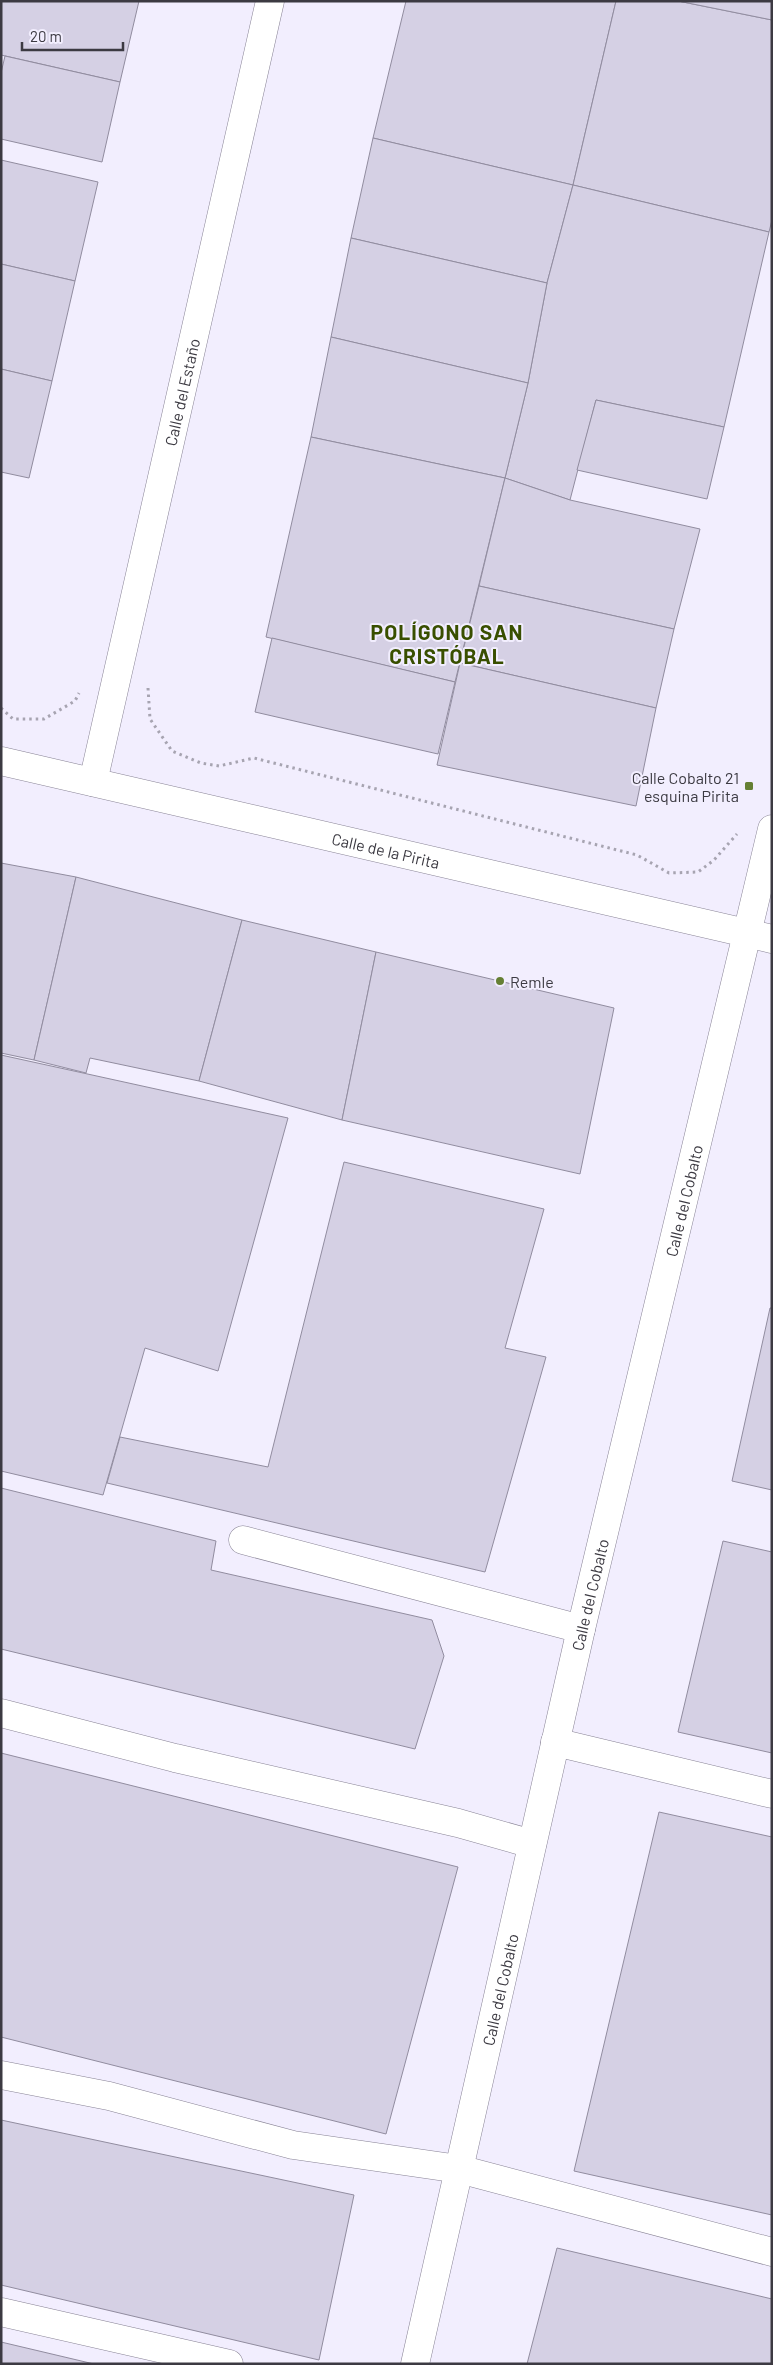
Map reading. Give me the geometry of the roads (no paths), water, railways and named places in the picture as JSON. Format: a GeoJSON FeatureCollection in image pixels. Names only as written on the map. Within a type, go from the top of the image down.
{"type":"FeatureCollection","features":[{"type":"Feature","properties":{"kind":"street","name":"Calle del Estaño"},"geometry":{"type":"LineString","coordinates":[[93,782],[270,1]]}},
{"type":"Feature","properties":{"kind":"street","name":"Calle de la Pirita"},"geometry":{"type":"LineString","coordinates":[[1,760],[760,936]]}},
{"type":"Feature","properties":{"kind":"street","name":"Calle del Cobalto"},"geometry":{"type":"LineString","coordinates":[[415,2364],[581,1629],[760,936],[772,828]]}},
{"type":"Feature","properties":{"kind":"street"},"geometry":{"type":"LineString","coordinates":[[243,1540],[581,1629]]}},
{"type":"Feature","properties":{"kind":"street"},"geometry":{"type":"LineString","coordinates":[[1,1713],[175,1758],[458,1823],[532,1844]]}},
{"type":"Feature","properties":{"kind":"street"},"geometry":{"type":"LineString","coordinates":[[555,1742],[772,1794]]}},
{"type":"Feature","properties":{"kind":"street"},"geometry":{"type":"LineString","coordinates":[[1,2075],[109,2096],[293,2145],[459,2169],[772,2252]]}},
{"type":"Feature","properties":{"kind":"street"},"geometry":{"type":"LineString","coordinates":[[1,2312],[229,2364]]}},
{"type":"Feature","properties":{"kind":"place","name":"Calle Cobalto 21 esquina Pirita"},"geometry":{"type":"Point","coordinates":[749,786]}},
{"type":"Feature","properties":{"kind":"place","name":"Remle"},"geometry":{"type":"Point","coordinates":[500,981]}},
{"type":"Feature","properties":{"kind":"district","name":"POLÍGONO SAN CRISTÓBAL"},"geometry":{"type":"Point","coordinates":[447,643]}}]}
